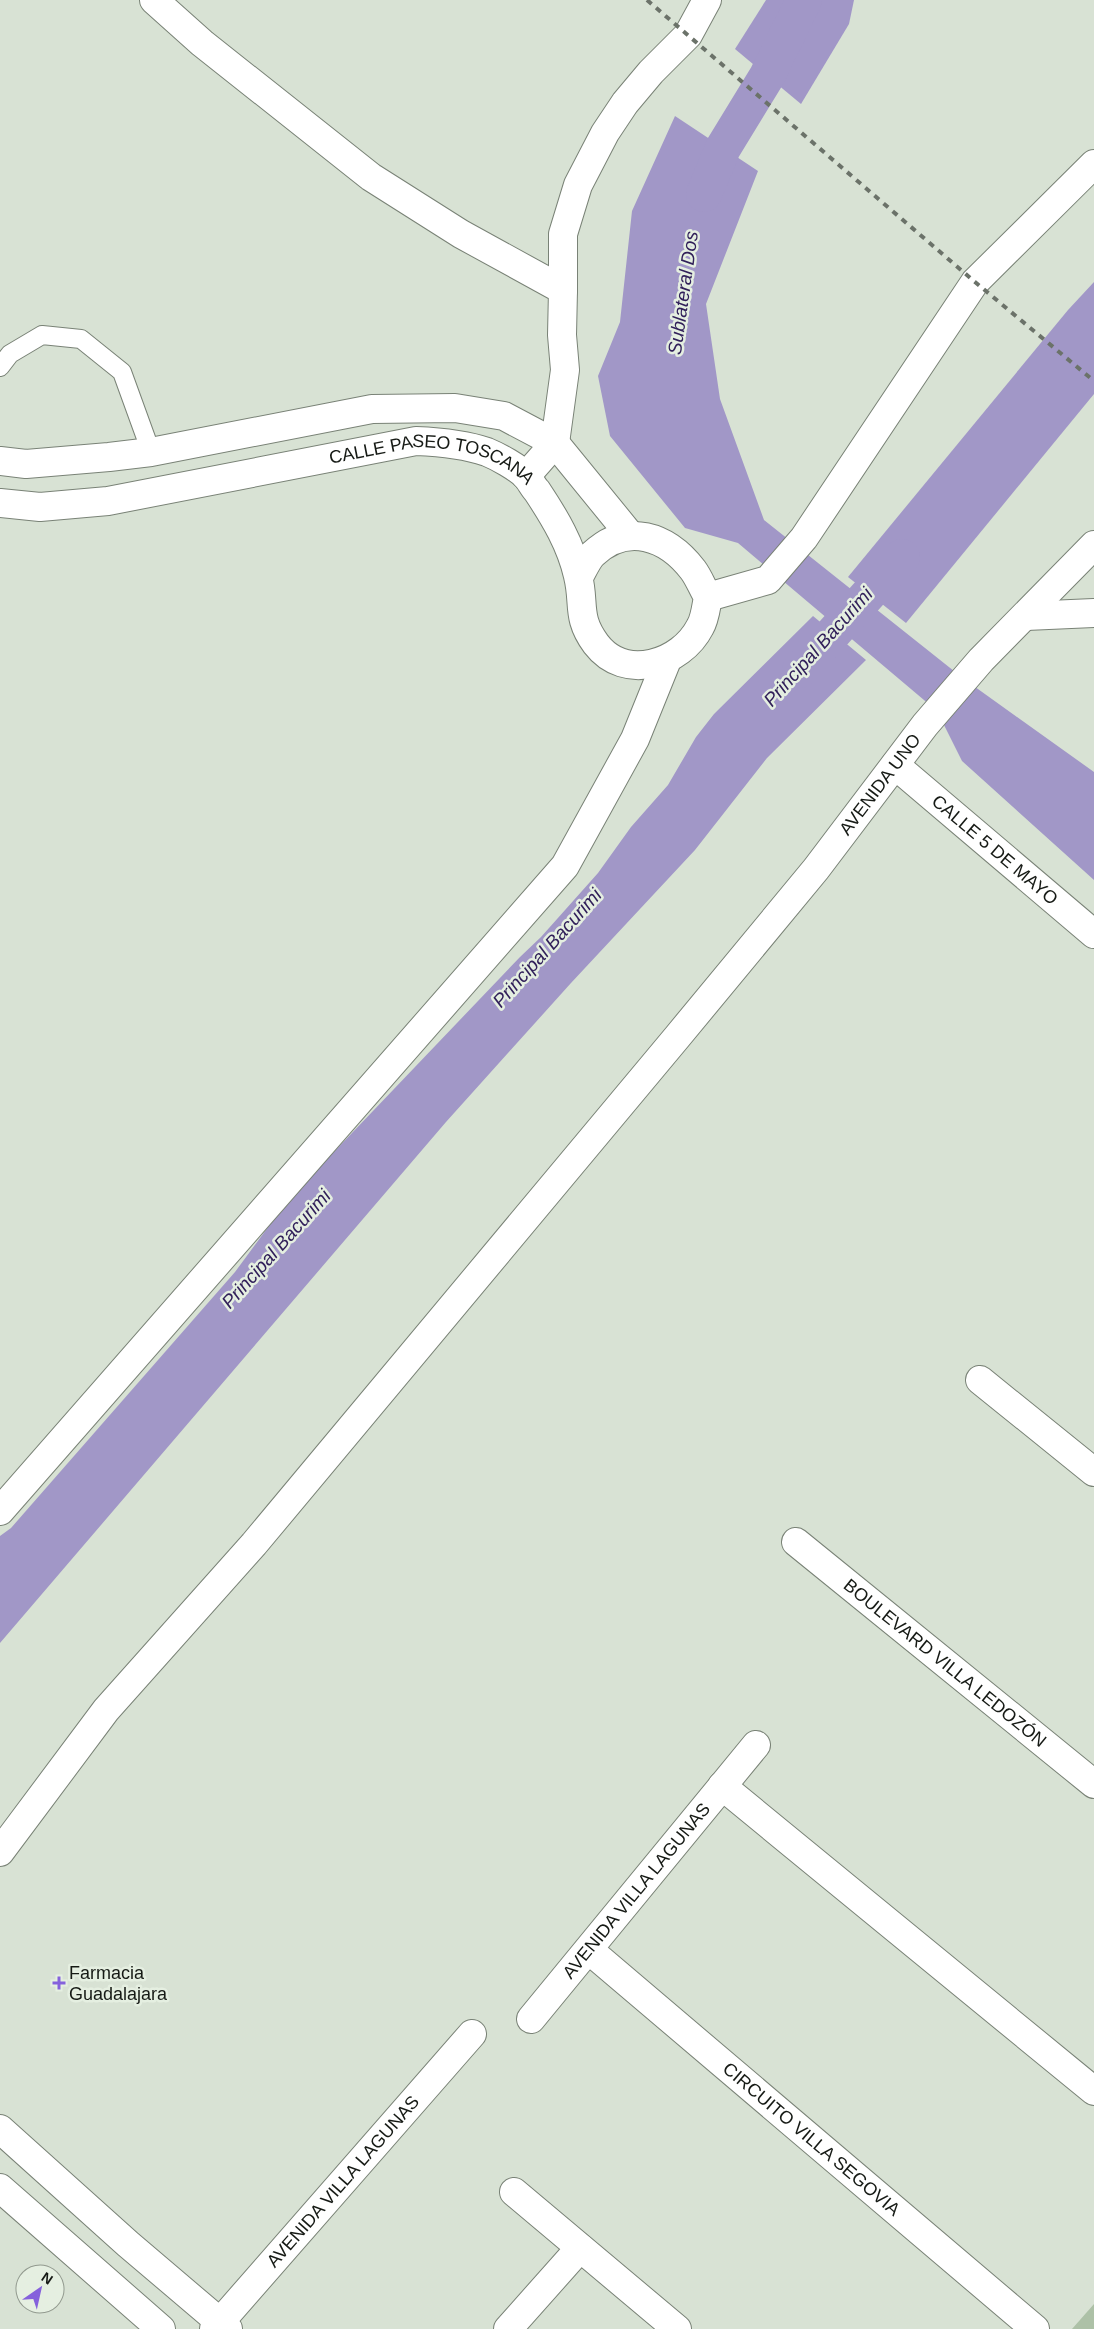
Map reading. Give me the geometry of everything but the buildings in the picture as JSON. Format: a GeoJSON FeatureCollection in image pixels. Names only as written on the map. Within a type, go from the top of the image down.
{"type":"FeatureCollection","features":[{"type":"Feature","properties":{"kind":"street"},"geometry":{"type":"LineString","coordinates":[[154,0],[202,43],[371,177],[461,234],[562,290]]}},
{"type":"Feature","properties":{"kind":"street"},"geometry":{"type":"LineString","coordinates":[[526,476],[555,443],[565,370],[562,335],[563,234],[578,186],[605,133],[624,103],[651,72],[688,35],[707,0]]}},
{"type":"Feature","properties":{"kind":"street"},"geometry":{"type":"LineString","coordinates":[[579,578],[592,555],[619,537],[630,535],[646,536],[666,545],[693,570],[708,597],[768,580],[804,538],[975,282],[1094,164]]}},
{"type":"Feature","properties":{"kind":"street"},"geometry":{"type":"LineString","coordinates":[[0,461],[26,464],[151,452],[372,409],[456,408],[504,416],[555,443],[630,535]]}},
{"type":"Feature","properties":{"kind":"street"},"geometry":{"type":"LineString","coordinates":[[372,409],[373,449]]}},
{"type":"Feature","properties":{"kind":"street","name":"CALLE PASEO TOSCANA"},"geometry":{"type":"LineString","coordinates":[[0,503],[40,507],[108,501],[416,441],[452,443],[488,452],[526,476],[567,541],[579,578],[580,613],[587,631],[598,646],[613,658],[633,666],[649,665],[667,660],[688,643],[701,626],[708,597]]}},
{"type":"Feature","properties":{"kind":"street"},"geometry":{"type":"LineString","coordinates":[[108,501],[109,457]]}},
{"type":"Feature","properties":{"kind":"street","name":"AVENIDA UNO"},"geometry":{"type":"LineString","coordinates":[[0,1852],[106,1710],[260,1536],[678,1036],[816,869],[925,724],[981,660],[1094,545]]}},
{"type":"Feature","properties":{"kind":"street"},"geometry":{"type":"LineString","coordinates":[[1026,616],[1094,613]]}},
{"type":"Feature","properties":{"kind":"street"},"geometry":{"type":"LineString","coordinates":[[0,1511],[565,866],[635,740],[667,660]]}},
{"type":"Feature","properties":{"kind":"street","name":"CALLE 5 DE MAYO"},"geometry":{"type":"LineString","coordinates":[[895,765],[1094,934]]}},
{"type":"Feature","properties":{"kind":"street"},"geometry":{"type":"LineString","coordinates":[[980,1380],[1094,1472]]}},
{"type":"Feature","properties":{"kind":"street","name":"BOULEVARD VILLA LEDOZÓN"},"geometry":{"type":"LineString","coordinates":[[796,1542],[1094,1784]]}},
{"type":"Feature","properties":{"kind":"street","name":"AVENIDA VILLA LAGUNAS"},"geometry":{"type":"LineString","coordinates":[[531,2019],[756,1745]]}},
{"type":"Feature","properties":{"kind":"street"},"geometry":{"type":"LineString","coordinates":[[722,1786],[1094,2091]]}},
{"type":"Feature","properties":{"kind":"street","name":"CIRCUITO VILLA SEGOVIA"},"geometry":{"type":"LineString","coordinates":[[589,1950],[1035,2329]]}},
{"type":"Feature","properties":{"kind":"street","name":"AVENIDA VILLA LAGUNAS"},"geometry":{"type":"LineString","coordinates":[[221,2327],[472,2034]]}},
{"type":"Feature","properties":{"kind":"street"},"geometry":{"type":"LineString","coordinates":[[0,2129],[221,2327]]}},
{"type":"Feature","properties":{"kind":"street"},"geometry":{"type":"LineString","coordinates":[[0,2188],[161,2329]]}},
{"type":"Feature","properties":{"kind":"street"},"geometry":{"type":"LineString","coordinates":[[514,2192],[677,2329]]}},
{"type":"Feature","properties":{"kind":"street"},"geometry":{"type":"LineString","coordinates":[[508,2329],[580,2248]]}},
{"type":"Feature","properties":{"kind":"lane"},"geometry":{"type":"LineString","coordinates":[[0,367],[10,354],[42,335],[81,339],[122,372],[151,452]]}},
{"type":"Feature","properties":{"kind":"green space"},"geometry":{"type":"Polygon","coordinates":[[[1094,2304],[1094,2329],[1072,2329],[1094,2304]]]}},
{"type":"Feature","properties":{"kind":"water"},"geometry":{"type":"Polygon","coordinates":[[[766,0],[854,0],[849,24],[801,104],[735,49],[766,0]]]}},
{"type":"Feature","properties":{"kind":"water"},"geometry":{"type":"Polygon","coordinates":[[[675,116],[758,171],[706,304],[720,399],[764,520],[964,679],[1094,772],[1094,880],[962,761],[937,711],[738,543],[685,528],[610,436],[598,376],[620,322],[632,211],[675,116]]]}},
{"type":"Feature","properties":{"kind":"water"},"geometry":{"type":"Polygon","coordinates":[[[1094,282],[1094,394],[906,623],[848,577],[1068,310],[1094,282]]]}},
{"type":"Feature","properties":{"kind":"water"},"geometry":{"type":"Polygon","coordinates":[[[813,616],[866,660],[767,758],[695,850],[571,983],[446,1122],[0,1643],[0,1536],[11,1528],[235,1272],[288,1200],[541,937],[598,873],[631,827],[668,785],[696,737],[714,714],[813,616]]]}},
{"type":"Feature","properties":{"kind":"waterway","name":"Sublateral Dos"},"geometry":{"type":"LineString","coordinates":[[704,194],[723,148],[767,76],[804,0]]}},
{"type":"Feature","properties":{"kind":"waterway","name":"Principal Bacurimi"},"geometry":{"type":"LineString","coordinates":[[800,670],[902,557]]}},
{"type":"Feature","properties":{"kind":"railway"},"geometry":{"type":"LineString","coordinates":[[647,0],[975,282],[1094,381]]}},
{"type":"Feature","properties":{"kind":"place","name":"Farmacia Guadalajara"},"geometry":{"type":"Point","coordinates":[59,1983]}}]}
